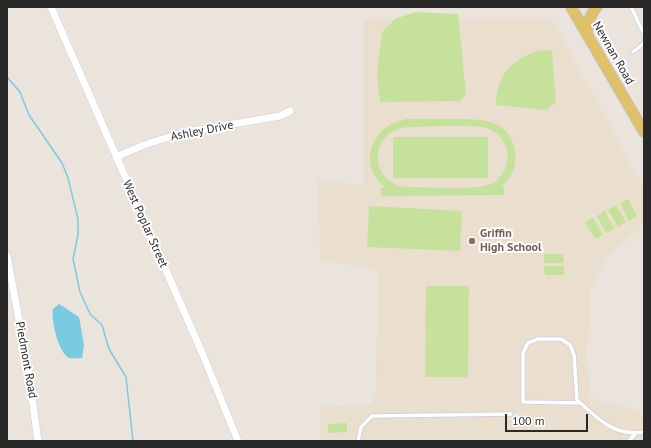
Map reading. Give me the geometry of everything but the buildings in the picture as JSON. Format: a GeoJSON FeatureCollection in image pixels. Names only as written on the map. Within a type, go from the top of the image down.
{"type":"FeatureCollection","features":[{"type":"Feature","properties":{"kind":"main road","name":"Newnan Road"},"geometry":{"type":"LineString","coordinates":[[571,7],[644,132]]}},
{"type":"Feature","properties":{"kind":"main road"},"geometry":{"type":"LineString","coordinates":[[587,35],[592,11],[597,7]]}},
{"type":"Feature","properties":{"kind":"street","name":"West Poplar Street"},"geometry":{"type":"LineString","coordinates":[[51,7],[203,355],[238,441]]}},
{"type":"Feature","properties":{"kind":"street","name":"Ashley Drive"},"geometry":{"type":"LineString","coordinates":[[116,157],[144,145],[181,133],[280,116],[290,111]]}},
{"type":"Feature","properties":{"kind":"street","name":"Piedmont Road"},"geometry":{"type":"LineString","coordinates":[[7,256],[28,365],[38,441]]}},
{"type":"Feature","properties":{"kind":"lane"},"geometry":{"type":"LineString","coordinates":[[631,7],[644,34]]}},
{"type":"Feature","properties":{"kind":"lane"},"geometry":{"type":"LineString","coordinates":[[633,52],[644,43]]}},
{"type":"Feature","properties":{"kind":"lane"},"geometry":{"type":"LineString","coordinates":[[581,403],[523,402],[523,353],[528,343],[538,339],[561,339],[570,345],[574,355],[577,400],[581,403],[605,424],[620,432],[644,432]]}},
{"type":"Feature","properties":{"kind":"lane"},"geometry":{"type":"LineString","coordinates":[[358,441],[361,427],[372,416],[511,414]]}},
{"type":"Feature","properties":{"kind":"lane"},"geometry":{"type":"LineString","coordinates":[[629,441],[636,433]]}},
{"type":"Feature","properties":{"kind":"shaded area","name":"Griffin High School"},"geometry":{"type":"Polygon","coordinates":[[[364,19],[552,19],[644,188],[644,226],[607,256],[591,289],[587,355],[591,398],[644,412],[644,441],[320,441],[320,407],[370,404],[376,394],[378,270],[320,260],[318,180],[364,185],[364,19]]]}},
{"type":"Feature","properties":{"kind":"green space"},"geometry":{"type":"Polygon","coordinates":[[[415,12],[458,14],[466,94],[460,101],[380,102],[377,73],[382,32],[395,19],[415,12]]]}},
{"type":"Feature","properties":{"kind":"green space"},"geometry":{"type":"Polygon","coordinates":[[[539,50],[552,51],[556,102],[547,110],[496,105],[499,85],[507,70],[521,58],[539,50]]]}},
{"type":"Feature","properties":{"kind":"green space"},"geometry":{"type":"Polygon","coordinates":[[[407,119],[471,119],[491,122],[499,126],[507,132],[512,140],[515,151],[513,171],[508,180],[501,187],[504,187],[504,195],[381,196],[381,188],[385,187],[376,178],[371,167],[370,157],[372,146],[377,137],[385,128],[395,122],[407,119]],[[473,126],[407,127],[394,131],[385,138],[380,147],[378,157],[380,168],[385,177],[395,184],[408,187],[450,188],[483,186],[498,179],[506,167],[508,157],[505,145],[496,133],[489,129],[473,126]]]}},
{"type":"Feature","properties":{"kind":"green space"},"geometry":{"type":"Polygon","coordinates":[[[393,137],[488,137],[488,178],[393,178],[393,137]]]}},
{"type":"Feature","properties":{"kind":"green space"},"geometry":{"type":"Polygon","coordinates":[[[628,199],[637,216],[629,221],[620,204],[628,199]]]}},
{"type":"Feature","properties":{"kind":"green space"},"geometry":{"type":"Polygon","coordinates":[[[616,205],[626,222],[618,227],[608,210],[616,205]]]}},
{"type":"Feature","properties":{"kind":"green space"},"geometry":{"type":"Polygon","coordinates":[[[369,206],[462,211],[460,251],[367,247],[369,206]]]}},
{"type":"Feature","properties":{"kind":"green space"},"geometry":{"type":"Polygon","coordinates":[[[605,211],[614,229],[606,233],[597,216],[605,211]]]}},
{"type":"Feature","properties":{"kind":"green space"},"geometry":{"type":"Polygon","coordinates":[[[593,218],[603,235],[595,239],[585,222],[593,218]]]}},
{"type":"Feature","properties":{"kind":"green space"},"geometry":{"type":"Polygon","coordinates":[[[544,254],[563,254],[564,263],[544,263],[544,254]]]}},
{"type":"Feature","properties":{"kind":"green space"},"geometry":{"type":"Polygon","coordinates":[[[544,266],[564,266],[564,275],[545,275],[544,266]]]}},
{"type":"Feature","properties":{"kind":"green space"},"geometry":{"type":"Polygon","coordinates":[[[426,286],[469,286],[468,377],[425,377],[426,286]]]}},
{"type":"Feature","properties":{"kind":"green space"},"geometry":{"type":"Polygon","coordinates":[[[347,423],[347,432],[328,433],[328,424],[347,423]]]}},
{"type":"Feature","properties":{"kind":"water"},"geometry":{"type":"Polygon","coordinates":[[[59,304],[79,317],[84,345],[82,358],[69,358],[65,355],[59,343],[54,328],[53,309],[59,304]]]}},
{"type":"Feature","properties":{"kind":"waterway"},"geometry":{"type":"LineString","coordinates":[[7,77],[20,92],[29,115],[62,163],[68,178],[78,219],[78,235],[73,259],[80,292],[90,314],[102,325],[109,349],[126,377],[133,441]]}},
{"type":"Feature","properties":{"kind":"place","name":"Griffin High School"},"geometry":{"type":"Point","coordinates":[472,241]}}]}
